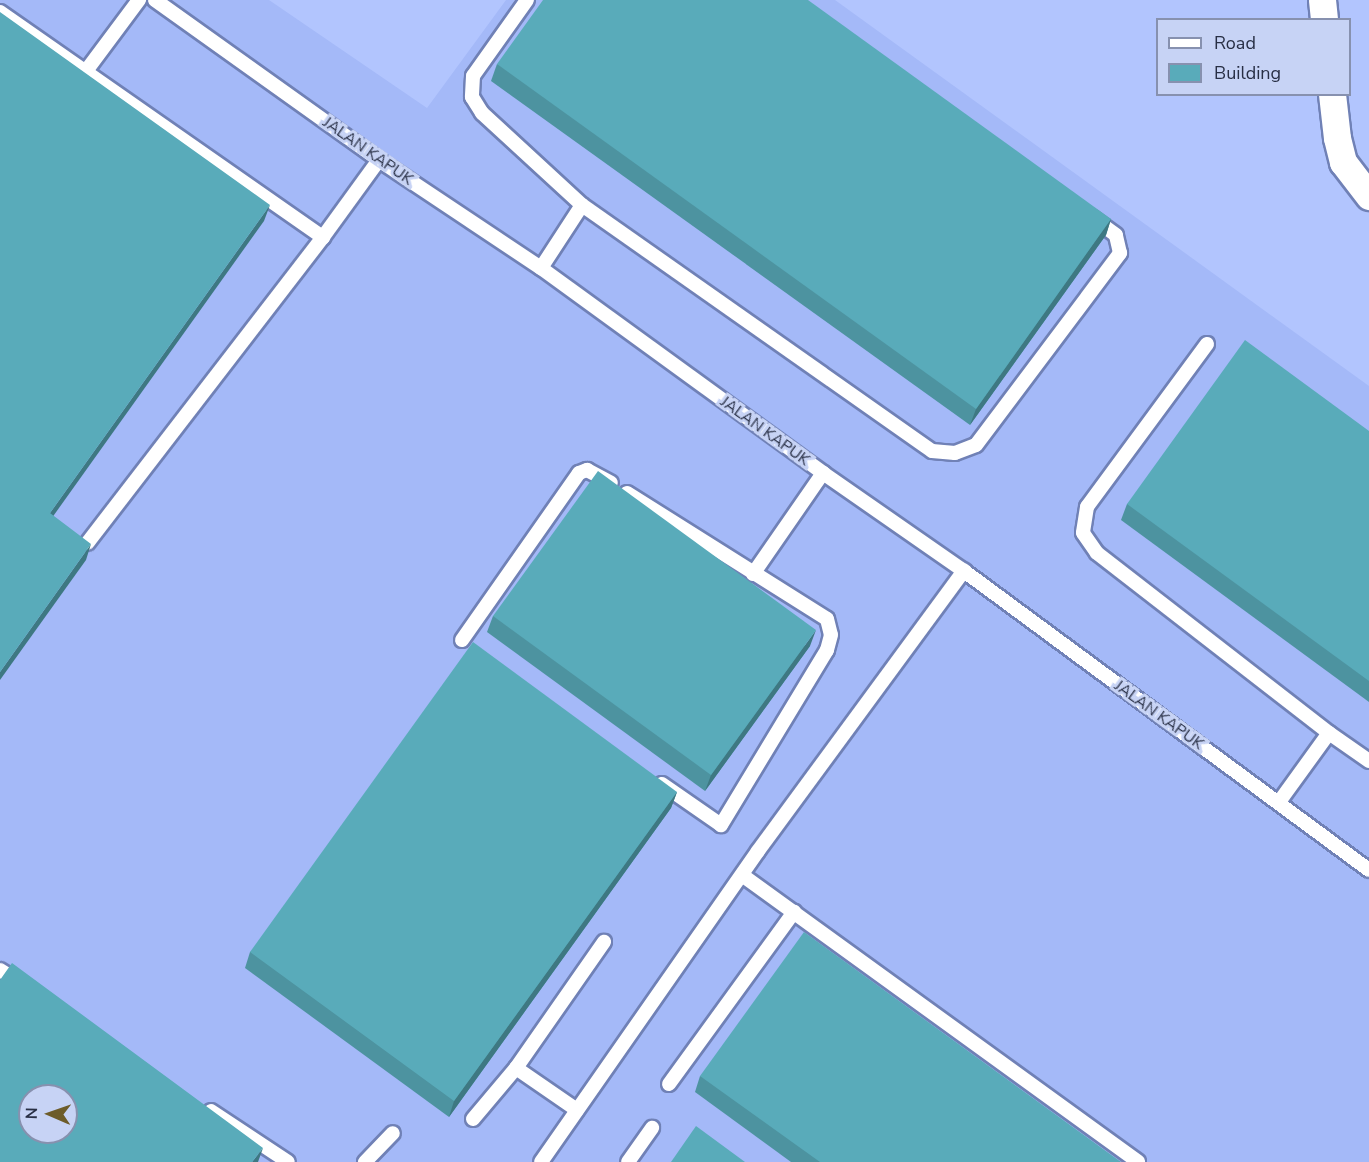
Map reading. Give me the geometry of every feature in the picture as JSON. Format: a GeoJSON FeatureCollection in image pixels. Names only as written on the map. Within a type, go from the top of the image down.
{"type":"FeatureCollection","features":[{"type":"Feature","properties":{"kind":"street"},"geometry":{"type":"LineString","coordinates":[[1322,0],[1324,18]]}},
{"type":"Feature","properties":{"kind":"street"},"geometry":{"type":"LineString","coordinates":[[1332,96],[1337,138],[1343,162],[1369,196]]}},
{"type":"Feature","properties":{"kind":"lane"},"geometry":{"type":"LineString","coordinates":[[86,71],[139,0]]}},
{"type":"Feature","properties":{"kind":"lane","name":"JALAN KAPUK"},"geometry":{"type":"LineString","coordinates":[[155,0],[379,160],[541,268],[823,473],[963,571],[1369,870]]}},
{"type":"Feature","properties":{"kind":"lane"},"geometry":{"type":"LineString","coordinates":[[527,0],[473,76],[472,97],[482,113],[582,205],[932,451],[955,453],[976,445],[1120,253],[1116,235],[1078,207]]}},
{"type":"Feature","properties":{"kind":"lane"},"geometry":{"type":"LineString","coordinates":[[0,12],[323,237]]}},
{"type":"Feature","properties":{"kind":"lane"},"geometry":{"type":"LineString","coordinates":[[87,543],[323,237],[379,160]]}},
{"type":"Feature","properties":{"kind":"lane"},"geometry":{"type":"LineString","coordinates":[[541,268],[582,205]]}},
{"type":"Feature","properties":{"kind":"lane"},"geometry":{"type":"LineString","coordinates":[[1207,344],[1087,507],[1083,533],[1097,553],[1329,733],[1369,761]]}},
{"type":"Feature","properties":{"kind":"lane"},"geometry":{"type":"LineString","coordinates":[[462,640],[579,473],[587,470],[827,619],[831,635],[827,650],[721,825],[658,781]]}},
{"type":"Feature","properties":{"kind":"lane"},"geometry":{"type":"LineString","coordinates":[[753,574],[823,473]]}},
{"type":"Feature","properties":{"kind":"lane"},"geometry":{"type":"LineString","coordinates":[[542,1162],[742,875],[963,571]]}},
{"type":"Feature","properties":{"kind":"lane"},"geometry":{"type":"LineString","coordinates":[[1279,802],[1329,733]]}},
{"type":"Feature","properties":{"kind":"lane"},"geometry":{"type":"LineString","coordinates":[[742,875],[1138,1162]]}},
{"type":"Feature","properties":{"kind":"lane"},"geometry":{"type":"LineString","coordinates":[[669,1084],[794,912]]}},
{"type":"Feature","properties":{"kind":"lane"},"geometry":{"type":"LineString","coordinates":[[473,1119],[516,1068],[604,942]]}},
{"type":"Feature","properties":{"kind":"lane"},"geometry":{"type":"LineString","coordinates":[[0,970],[30,990]]}},
{"type":"Feature","properties":{"kind":"lane"},"geometry":{"type":"LineString","coordinates":[[516,1068],[577,1110]]}},
{"type":"Feature","properties":{"kind":"lane"},"geometry":{"type":"LineString","coordinates":[[199,1102],[288,1162]]}},
{"type":"Feature","properties":{"kind":"lane"},"geometry":{"type":"LineString","coordinates":[[628,1162],[652,1128]]}},
{"type":"Feature","properties":{"kind":"lane"},"geometry":{"type":"LineString","coordinates":[[365,1162],[393,1133]]}},
{"type":"Feature","properties":{"kind":"shaded area"},"geometry":{"type":"Polygon","coordinates":[[[0,0],[269,0],[427,108],[506,0],[835,0],[1369,386],[1369,1162],[0,1162],[0,0]]]}},
{"type":"Feature","properties":{"kind":"building"},"geometry":{"type":"Polygon","coordinates":[[[543,0],[808,0],[1111,219],[976,409],[497,64],[543,0]]]}},
{"type":"Feature","properties":{"kind":"building"},"geometry":{"type":"Polygon","coordinates":[[[0,12],[270,205],[50,513],[91,544],[0,672],[0,12]]]}},
{"type":"Feature","properties":{"kind":"building"},"geometry":{"type":"Polygon","coordinates":[[[1245,340],[1369,431],[1369,681],[1127,504],[1245,340]]]}},
{"type":"Feature","properties":{"kind":"building"},"geometry":{"type":"Polygon","coordinates":[[[598,471],[816,630],[711,775],[493,616],[598,471]]]}},
{"type":"Feature","properties":{"kind":"building"},"geometry":{"type":"Polygon","coordinates":[[[473,642],[677,792],[454,1101],[250,952],[473,642]]]}},
{"type":"Feature","properties":{"kind":"building"},"geometry":{"type":"Polygon","coordinates":[[[804,932],[1121,1162],[820,1162],[700,1076],[804,932]]]}},
{"type":"Feature","properties":{"kind":"building"},"geometry":{"type":"Polygon","coordinates":[[[12,963],[263,1148],[252,1162],[0,1162],[0,980],[12,963]]]}},
{"type":"Feature","properties":{"kind":"building"},"geometry":{"type":"Polygon","coordinates":[[[696,1126],[745,1162],[671,1162],[696,1126]]]}}]}
